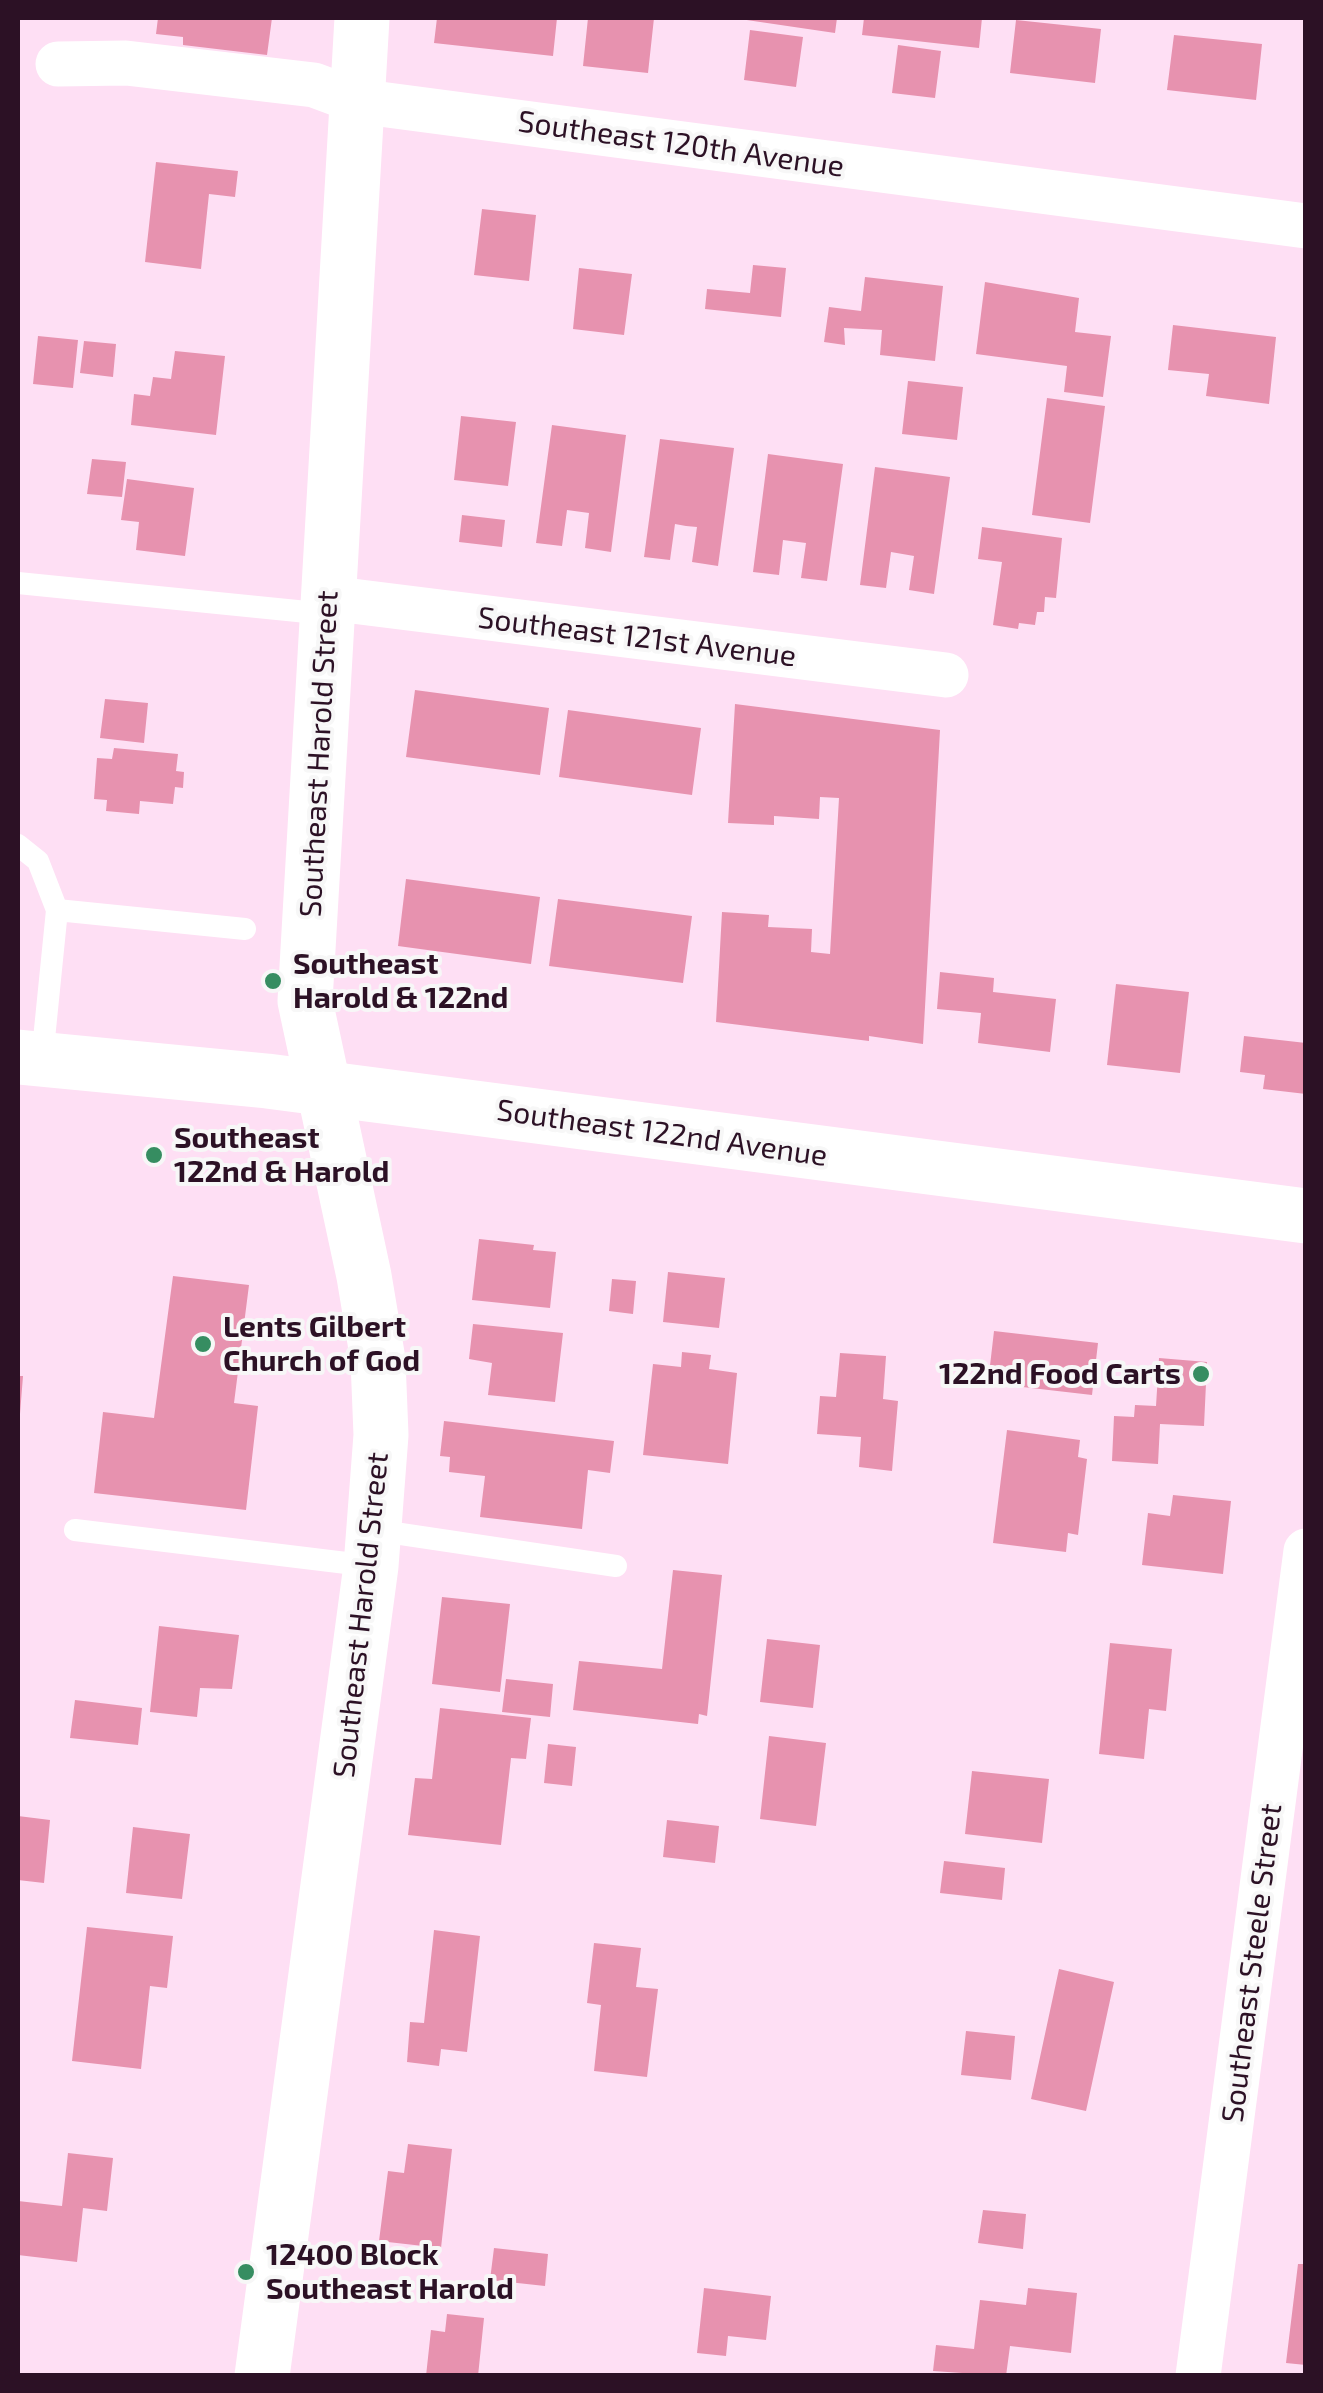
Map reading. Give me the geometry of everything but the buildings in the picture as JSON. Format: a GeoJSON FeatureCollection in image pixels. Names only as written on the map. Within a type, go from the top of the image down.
{"type":"FeatureCollection","features":[{"type":"Feature","properties":{"kind":"street","name":"Southeast Harold Street"},"geometry":{"type":"LineString","coordinates":[[262,2376],[373,1548],[381,1435],[378,1360],[364,1276],[305,1001],[362,18]]}},
{"type":"Feature","properties":{"kind":"street","name":"Southeast 120th Avenue"},"geometry":{"type":"LineString","coordinates":[[58,64],[126,64],[314,85],[357,101],[1306,226]]}},
{"type":"Feature","properties":{"kind":"street","name":"Southeast 121st Avenue"},"geometry":{"type":"LineString","coordinates":[[328,606],[946,676]]}},
{"type":"Feature","properties":{"kind":"street","name":"Southeast 122nd Avenue"},"geometry":{"type":"LineString","coordinates":[[30,1058],[323,1088],[1306,1216]]}},
{"type":"Feature","properties":{"kind":"street","name":"Southeast Steele Street"},"geometry":{"type":"LineString","coordinates":[[1198,2376],[1306,1551]]}},
{"type":"Feature","properties":{"kind":"lane"},"geometry":{"type":"LineString","coordinates":[[18,583],[328,606]]}},
{"type":"Feature","properties":{"kind":"lane"},"geometry":{"type":"LineString","coordinates":[[18,845],[38,861],[58,910],[30,1058]]}},
{"type":"Feature","properties":{"kind":"lane"},"geometry":{"type":"LineString","coordinates":[[58,910],[245,929]]}},
{"type":"Feature","properties":{"kind":"lane"},"geometry":{"type":"LineString","coordinates":[[75,1530],[616,1566]]}},
{"type":"Feature","properties":{"kind":"place","name":"Southeast Harold & 122nd"},"geometry":{"type":"Point","coordinates":[273,981]}},
{"type":"Feature","properties":{"kind":"place","name":"Southeast 122nd & Harold"},"geometry":{"type":"Point","coordinates":[154,1155]}},
{"type":"Feature","properties":{"kind":"place","name":"Lents Gilbert Church of God"},"geometry":{"type":"Point","coordinates":[203,1344]}},
{"type":"Feature","properties":{"kind":"place","name":"122nd Food Carts"},"geometry":{"type":"Point","coordinates":[1201,1374]}},
{"type":"Feature","properties":{"kind":"place","name":"12400 Block Southeast Harold"},"geometry":{"type":"Point","coordinates":[246,2272]}}]}
